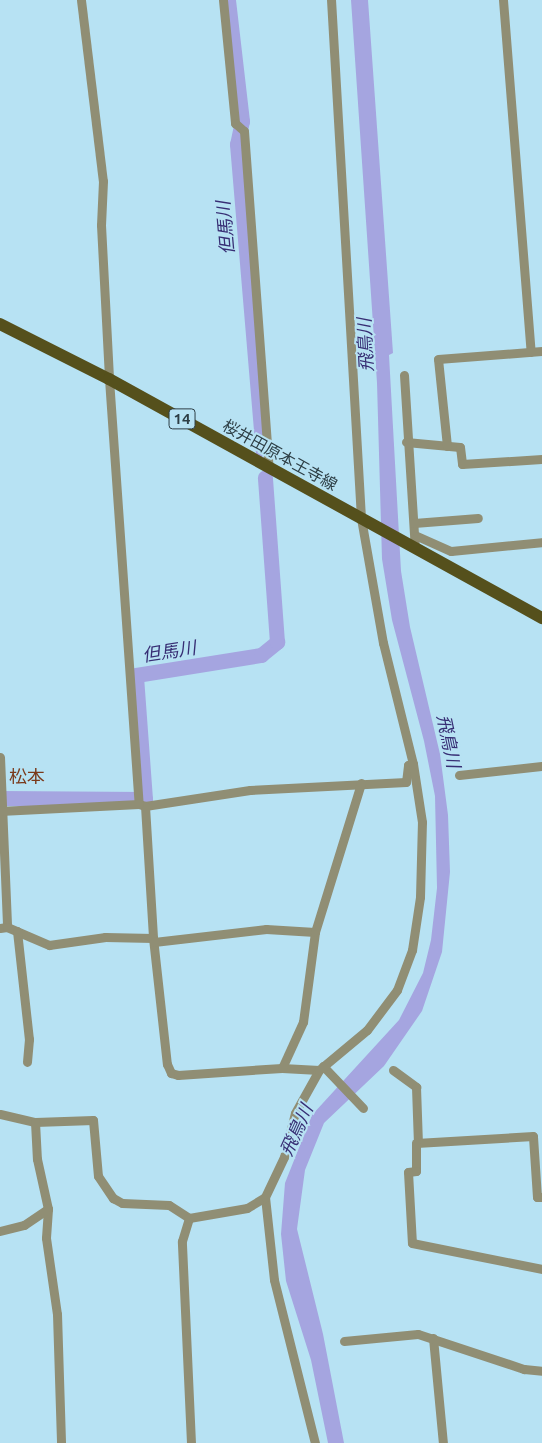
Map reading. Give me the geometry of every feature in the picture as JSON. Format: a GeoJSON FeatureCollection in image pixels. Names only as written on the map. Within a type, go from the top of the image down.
{"type":"FeatureCollection","features":[{"type":"Feature","properties":{"kind":"main road","name":"桜井田原本王寺線"},"geometry":{"type":"LineString","coordinates":[[0,324],[109,379],[361,518],[415,544],[542,618]]}},
{"type":"Feature","properties":{"kind":"street"},"geometry":{"type":"LineString","coordinates":[[81,0],[103,181],[101,225],[109,379],[142,805],[166,1064],[171,1072],[178,1076],[282,1068],[321,1068],[361,1106]]}},
{"type":"Feature","properties":{"kind":"street"},"geometry":{"type":"LineString","coordinates":[[223,0],[235,123],[244,132],[269,468]]}},
{"type":"Feature","properties":{"kind":"street"},"geometry":{"type":"LineString","coordinates":[[315,1443],[274,1280],[265,1197],[284,1158],[294,1113],[321,1068],[367,1030],[384,1010],[396,990],[412,950],[423,863],[422,822],[413,764],[383,643],[361,518],[331,0]]}},
{"type":"Feature","properties":{"kind":"street"},"geometry":{"type":"LineString","coordinates":[[503,0],[531,352]]}},
{"type":"Feature","properties":{"kind":"street"},"geometry":{"type":"LineString","coordinates":[[447,446],[438,359],[542,351]]}},
{"type":"Feature","properties":{"kind":"street"},"geometry":{"type":"LineString","coordinates":[[404,376],[406,442],[415,544],[451,551],[542,542]]}},
{"type":"Feature","properties":{"kind":"street"},"geometry":{"type":"LineString","coordinates":[[406,442],[460,447],[462,464],[542,459]]}},
{"type":"Feature","properties":{"kind":"street"},"geometry":{"type":"LineString","coordinates":[[414,523],[478,518]]}},
{"type":"Feature","properties":{"kind":"street"},"geometry":{"type":"LineString","coordinates":[[0,757],[4,927],[49,945],[105,936],[154,940],[266,929],[315,932]]}},
{"type":"Feature","properties":{"kind":"street"},"geometry":{"type":"LineString","coordinates":[[1,811],[142,805],[250,790],[406,782],[408,765],[413,764]]}},
{"type":"Feature","properties":{"kind":"street"},"geometry":{"type":"LineString","coordinates":[[459,775],[542,766]]}},
{"type":"Feature","properties":{"kind":"street"},"geometry":{"type":"LineString","coordinates":[[282,1068],[303,1022],[315,932],[361,783]]}},
{"type":"Feature","properties":{"kind":"street"},"geometry":{"type":"LineString","coordinates":[[17,932],[29,1039],[27,1062]]}},
{"type":"Feature","properties":{"kind":"street"},"geometry":{"type":"LineString","coordinates":[[393,1070],[416,1087],[418,1143],[416,1170],[408,1172],[412,1243],[542,1269]]}},
{"type":"Feature","properties":{"kind":"street"},"geometry":{"type":"LineString","coordinates":[[0,1114],[35,1122],[93,1120],[98,1176],[112,1198],[122,1203],[169,1205],[189,1218],[247,1208],[265,1197]]}},
{"type":"Feature","properties":{"kind":"street"},"geometry":{"type":"LineString","coordinates":[[35,1122],[37,1159],[48,1209],[46,1238],[57,1314],[61,1443]]}},
{"type":"Feature","properties":{"kind":"street"},"geometry":{"type":"LineString","coordinates":[[418,1143],[533,1136],[537,1198],[542,1197]]}},
{"type":"Feature","properties":{"kind":"street"},"geometry":{"type":"LineString","coordinates":[[0,1231],[24,1224],[48,1209]]}},
{"type":"Feature","properties":{"kind":"street"},"geometry":{"type":"LineString","coordinates":[[189,1218],[182,1241],[191,1443]]}},
{"type":"Feature","properties":{"kind":"street"},"geometry":{"type":"LineString","coordinates":[[344,1341],[418,1334],[524,1369],[542,1371]]}},
{"type":"Feature","properties":{"kind":"street"},"geometry":{"type":"LineString","coordinates":[[433,1338],[443,1443]]}},
{"type":"Feature","properties":{"kind":"water"},"geometry":{"type":"Polygon","coordinates":[[[351,0],[368,0],[393,353],[389,355],[401,571],[410,627],[440,754],[448,815],[450,872],[442,952],[422,1011],[384,1066],[324,1123],[305,1170],[297,1229],[323,1334],[344,1443],[328,1443],[311,1360],[286,1281],[281,1234],[285,1183],[312,1115],[399,1020],[423,973],[431,940],[437,888],[435,796],[424,741],[392,620],[382,559],[377,383],[351,0]]]}},
{"type":"Feature","properties":{"kind":"waterway","name":"但馬川"},"geometry":{"type":"LineString","coordinates":[[228,0],[242,121],[237,144],[263,454]]}},
{"type":"Feature","properties":{"kind":"waterway","name":"但馬川"},"geometry":{"type":"LineString","coordinates":[[0,798],[145,799],[136,675],[261,655],[277,642],[265,477]]}},
{"type":"Feature","properties":{"kind":"district","name":"松本"},"geometry":{"type":"Point","coordinates":[27,776]}},
{"type":"Feature","properties":{"kind":"water label","name":"飛鳥川"},"geometry":{"type":"Point","coordinates":[365,345]}},
{"type":"Feature","properties":{"kind":"water label","name":"飛鳥川"},"geometry":{"type":"Point","coordinates":[449,741]}},
{"type":"Feature","properties":{"kind":"water label","name":"飛鳥川"},"geometry":{"type":"Point","coordinates":[296,1130]}}]}
